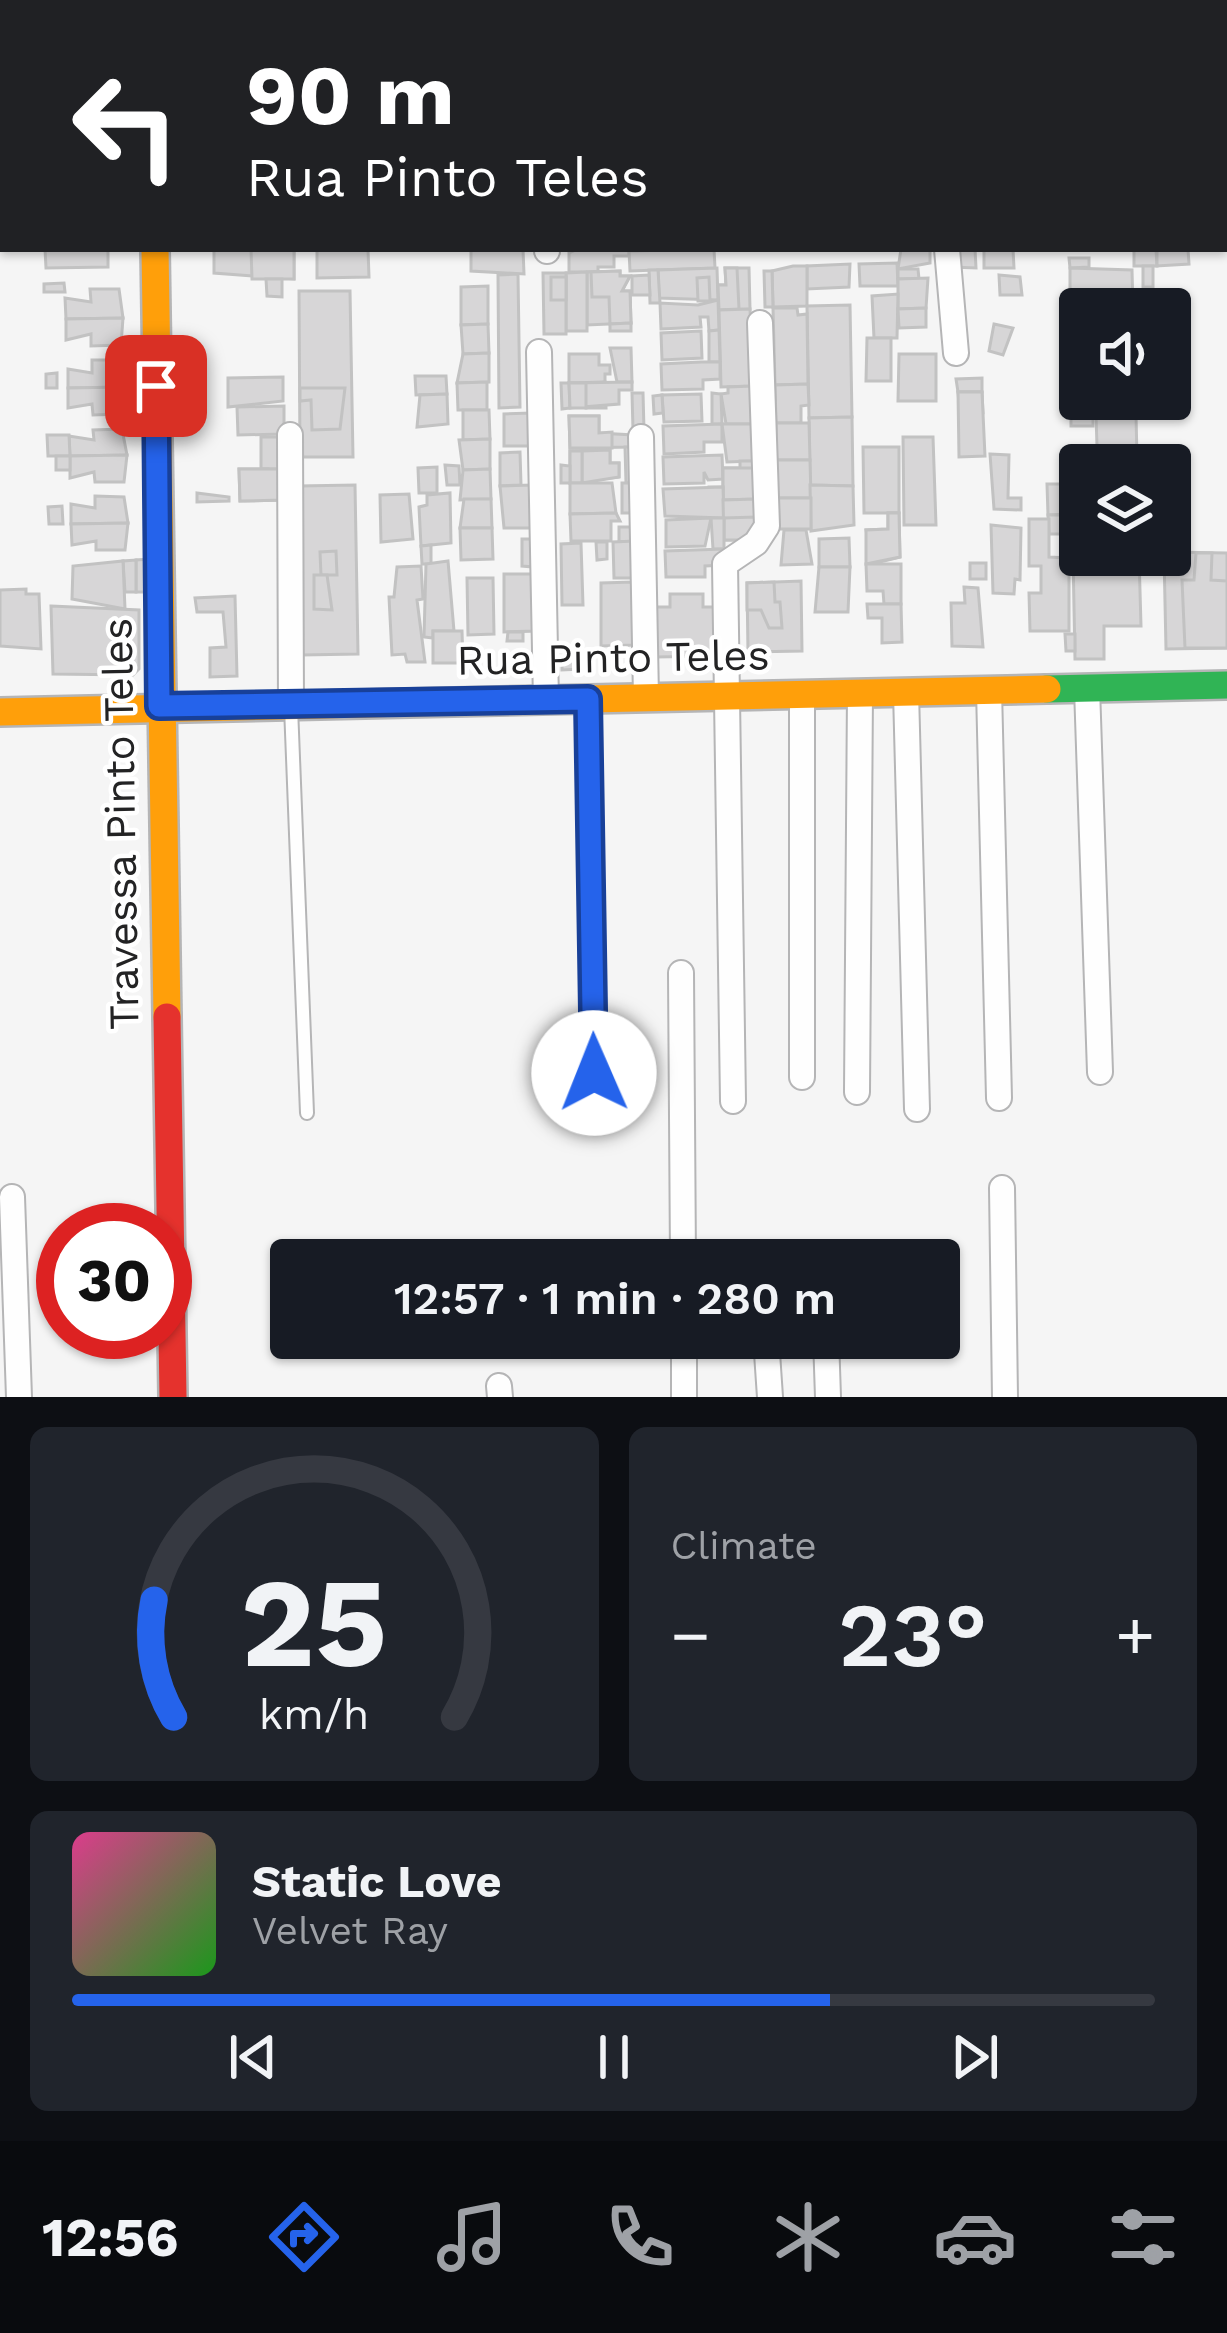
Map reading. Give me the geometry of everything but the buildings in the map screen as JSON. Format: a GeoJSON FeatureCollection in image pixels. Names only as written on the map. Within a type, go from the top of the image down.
{"type":"FeatureCollection","features":[{"type":"Feature","properties":{"kind":"street","name":"Travessa Pinto Teles"},"geometry":{"type":"LineString","coordinates":[[154,252],[173,1397]]}},
{"type":"Feature","properties":{"kind":"street"},"geometry":{"type":"LineString","coordinates":[[947,252],[956,353]]}},
{"type":"Feature","properties":{"kind":"street"},"geometry":{"type":"LineString","coordinates":[[733,1101],[725,564],[757,543],[767,526],[760,322]]}},
{"type":"Feature","properties":{"kind":"street"},"geometry":{"type":"LineString","coordinates":[[539,352],[547,700]]}},
{"type":"Feature","properties":{"kind":"street"},"geometry":{"type":"LineString","coordinates":[[290,435],[290,706]]}},
{"type":"Feature","properties":{"kind":"street"},"geometry":{"type":"LineString","coordinates":[[641,437],[646,698]]}},
{"type":"Feature","properties":{"kind":"street","name":"Rua Pinto Teles"},"geometry":{"type":"LineString","coordinates":[[0,712],[1227,685]]}},
{"type":"Feature","properties":{"kind":"street"},"geometry":{"type":"LineString","coordinates":[[1087,688],[1100,1072]]}},
{"type":"Feature","properties":{"kind":"street"},"geometry":{"type":"LineString","coordinates":[[989,691],[999,1098]]}},
{"type":"Feature","properties":{"kind":"street"},"geometry":{"type":"LineString","coordinates":[[906,692],[917,1109]]}},
{"type":"Feature","properties":{"kind":"street"},"geometry":{"type":"LineString","coordinates":[[857,1091],[860,693]]}},
{"type":"Feature","properties":{"kind":"street"},"geometry":{"type":"LineString","coordinates":[[802,695],[802,1077]]}},
{"type":"Feature","properties":{"kind":"street"},"geometry":{"type":"LineString","coordinates":[[588,699],[594,1073]]}},
{"type":"Feature","properties":{"kind":"street"},"geometry":{"type":"LineString","coordinates":[[681,973],[683,1239]]}},
{"type":"Feature","properties":{"kind":"street"},"geometry":{"type":"LineString","coordinates":[[1002,1187],[1005,1397]]}},
{"type":"Feature","properties":{"kind":"street"},"geometry":{"type":"LineString","coordinates":[[12,1197],[19,1397]]}},
{"type":"Feature","properties":{"kind":"street"},"geometry":{"type":"LineString","coordinates":[[684,1359],[684,1397]]}},
{"type":"Feature","properties":{"kind":"street"},"geometry":{"type":"LineString","coordinates":[[767,1359],[770,1397]]}},
{"type":"Feature","properties":{"kind":"street"},"geometry":{"type":"LineString","coordinates":[[827,1359],[828,1397]]}},
{"type":"Feature","properties":{"kind":"lane"},"geometry":{"type":"LineString","coordinates":[[290,706],[307,1113]]}},
{"type":"Feature","properties":{"kind":"traffic: fast"},"geometry":{"type":"LineString","coordinates":[[1047,689],[1227,685]]}},
{"type":"Feature","properties":{"kind":"traffic: slow"},"geometry":{"type":"LineString","coordinates":[[155,252],[167,1017]]}},
{"type":"Feature","properties":{"kind":"traffic: slow"},"geometry":{"type":"LineString","coordinates":[[0,712],[1047,689]]}},
{"type":"Feature","properties":{"kind":"traffic: jam"},"geometry":{"type":"LineString","coordinates":[[167,1017],[173,1397]]}},
{"type":"Feature","properties":{"kind":"route"},"geometry":{"type":"LineString","coordinates":[[156,386],[159,706],[588,699],[594,1073]]}}]}
